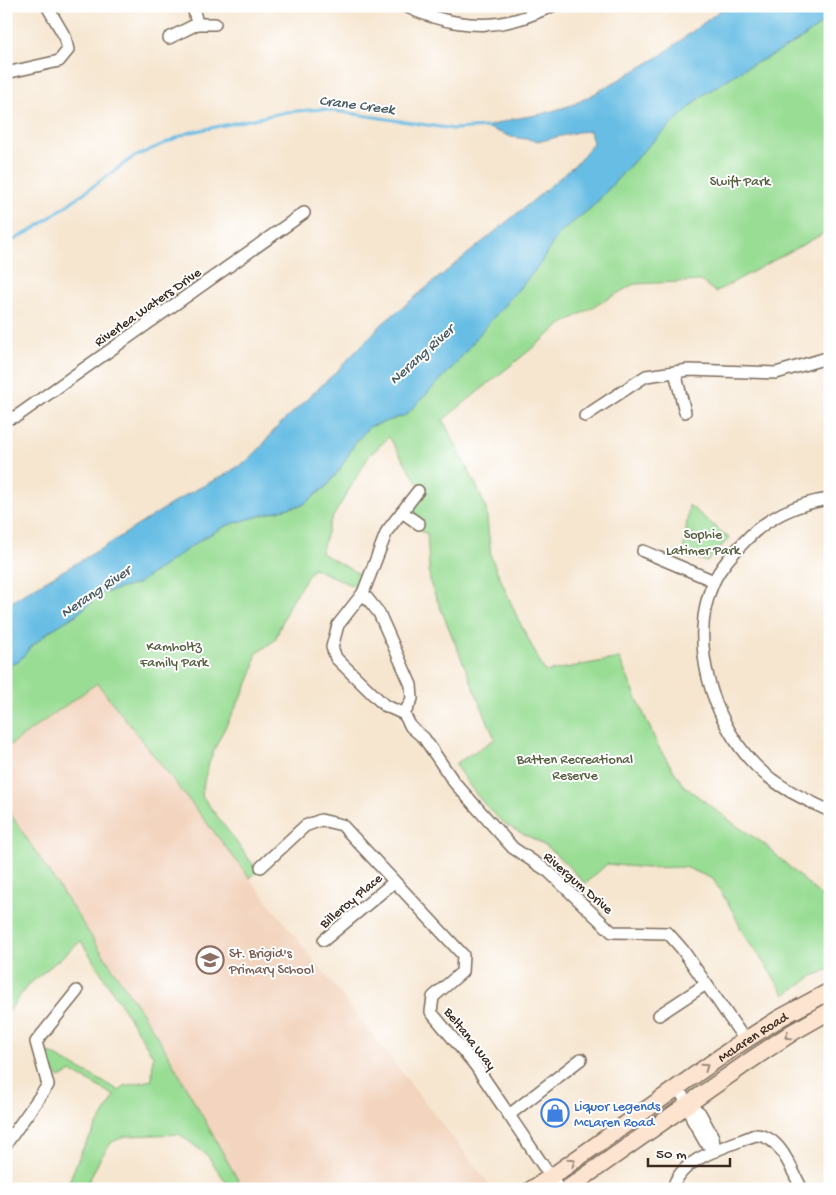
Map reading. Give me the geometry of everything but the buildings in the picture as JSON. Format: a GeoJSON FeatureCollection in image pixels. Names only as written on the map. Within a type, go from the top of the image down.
{"type":"FeatureCollection","features":[{"type":"Feature","properties":{"kind":"main road","name":"McLaren Road"},"geometry":{"type":"LineString","coordinates":[[532,1189],[555,1183],[677,1087],[744,1040],[830,991]]}},
{"type":"Feature","properties":{"kind":"main road","name":"McLaren Road"},"geometry":{"type":"LineString","coordinates":[[568,1189],[771,1046],[830,1011]]}},
{"type":"Feature","properties":{"kind":"street"},"geometry":{"type":"LineString","coordinates":[[6,73],[59,61],[68,50],[65,37],[47,6]]}},
{"type":"Feature","properties":{"kind":"street"},"geometry":{"type":"LineString","coordinates":[[193,6],[197,24]]}},
{"type":"Feature","properties":{"kind":"street"},"geometry":{"type":"LineString","coordinates":[[405,6],[423,15],[474,25],[514,20],[552,6]]}},
{"type":"Feature","properties":{"kind":"street"},"geometry":{"type":"LineString","coordinates":[[169,38],[197,24],[215,24]]}},
{"type":"Feature","properties":{"kind":"street","name":"Riverlea Waters Drive"},"geometry":{"type":"LineString","coordinates":[[6,419],[17,416],[304,213]]}},
{"type":"Feature","properties":{"kind":"street"},"geometry":{"type":"LineString","coordinates":[[585,416],[646,376],[689,370],[776,373],[830,357]]}},
{"type":"Feature","properties":{"kind":"street"},"geometry":{"type":"LineString","coordinates":[[675,372],[685,412]]}},
{"type":"Feature","properties":{"kind":"street","name":"Rivergum Drive"},"geometry":{"type":"LineString","coordinates":[[418,491],[387,532],[363,593],[338,625],[332,647],[336,658],[384,705],[404,714],[411,727],[424,738],[454,782],[513,848],[549,872],[612,932],[668,933],[682,949],[744,1040]]}},
{"type":"Feature","properties":{"kind":"street"},"geometry":{"type":"LineString","coordinates":[[830,499],[790,509],[756,528],[728,558],[714,581],[704,624],[704,656],[707,674],[729,730],[756,766],[776,784],[830,812]]}},
{"type":"Feature","properties":{"kind":"street"},"geometry":{"type":"LineString","coordinates":[[402,512],[419,524]]}},
{"type":"Feature","properties":{"kind":"street"},"geometry":{"type":"LineString","coordinates":[[644,551],[714,581]]}},
{"type":"Feature","properties":{"kind":"street"},"geometry":{"type":"LineString","coordinates":[[363,593],[380,613],[411,685],[412,699],[404,714]]}},
{"type":"Feature","properties":{"kind":"street","name":"Beltana Way"},"geometry":{"type":"LineString","coordinates":[[261,867],[305,826],[321,820],[342,825],[463,955],[462,972],[433,997],[431,1012],[475,1065],[555,1183]]}},
{"type":"Feature","properties":{"kind":"street","name":"Billeroy Place"},"geometry":{"type":"LineString","coordinates":[[324,940],[394,882]]}},
{"type":"Feature","properties":{"kind":"street"},"geometry":{"type":"LineString","coordinates":[[659,1015],[706,984]]}},
{"type":"Feature","properties":{"kind":"street"},"geometry":{"type":"LineString","coordinates":[[6,1144],[48,1085],[36,1042],[76,991]]}},
{"type":"Feature","properties":{"kind":"street"},"geometry":{"type":"LineString","coordinates":[[509,1115],[581,1059]]}},
{"type":"Feature","properties":{"kind":"street"},"geometry":{"type":"LineString","coordinates":[[677,1087],[688,1104],[700,1113],[713,1138],[715,1151]]}},
{"type":"Feature","properties":{"kind":"street"},"geometry":{"type":"LineString","coordinates":[[673,1189],[678,1174],[687,1166],[715,1151],[755,1135],[769,1138],[777,1145],[802,1189]]}},
{"type":"Feature","properties":{"kind":"shaded area","name":"St. Brigid's Primary School"},"geometry":{"type":"Polygon","coordinates":[[[97,683],[493,1189],[243,1189],[161,1042],[6,807],[6,748],[97,683]]]}},
{"type":"Feature","properties":{"kind":"green space"},"geometry":{"type":"Polygon","coordinates":[[[830,16],[830,230],[715,292],[701,281],[634,284],[561,325],[443,420],[486,509],[491,557],[518,619],[545,672],[619,658],[658,746],[683,785],[763,843],[830,904],[830,969],[813,976],[785,995],[746,939],[733,912],[713,879],[685,867],[645,868],[607,864],[585,884],[546,846],[508,826],[479,798],[455,764],[495,739],[430,583],[427,533],[421,532],[425,522],[415,515],[414,509],[424,493],[389,437],[369,456],[330,522],[321,553],[365,577],[360,589],[313,568],[289,605],[275,640],[256,654],[251,676],[209,764],[202,796],[258,871],[250,878],[97,683],[6,748],[6,667],[19,661],[32,646],[51,630],[76,615],[101,594],[137,584],[205,537],[228,525],[303,505],[327,486],[340,469],[355,443],[369,427],[406,415],[454,366],[485,327],[538,267],[561,232],[592,207],[645,149],[703,95],[747,67],[804,37],[830,16]]]}},
{"type":"Feature","properties":{"kind":"green space","name":"Sophie Latimer Park"},"geometry":{"type":"Polygon","coordinates":[[[689,505],[729,538],[707,562],[683,553],[689,505]]]}},
{"type":"Feature","properties":{"kind":"green space"},"geometry":{"type":"Polygon","coordinates":[[[6,807],[161,1042],[243,1189],[231,1189],[207,1155],[179,1134],[126,1136],[112,1142],[101,1157],[85,1189],[66,1189],[82,1150],[115,1096],[72,1072],[60,1078],[46,1065],[50,1053],[120,1091],[124,1086],[152,1080],[153,1056],[81,941],[27,986],[6,1015],[6,807]]]}},
{"type":"Feature","properties":{"kind":"water","name":"Nerang River"},"geometry":{"type":"Polygon","coordinates":[[[726,6],[830,6],[830,16],[804,37],[747,67],[703,95],[645,149],[592,207],[561,232],[538,267],[485,327],[454,366],[406,415],[369,427],[355,443],[340,469],[327,486],[303,505],[228,525],[205,537],[137,584],[101,594],[76,615],[51,630],[32,646],[19,661],[6,667],[7,605],[184,496],[228,473],[248,460],[276,428],[336,372],[382,324],[536,198],[579,161],[593,143],[590,131],[577,132],[541,141],[512,137],[486,127],[572,105],[594,94],[660,56],[726,6]]]}},
{"type":"Feature","properties":{"kind":"waterway","name":"Crane Creek"},"geometry":{"type":"LineString","coordinates":[[6,244],[34,229],[132,158],[187,133],[286,112],[322,109],[453,129],[489,127]]}},
{"type":"Feature","properties":{"kind":"place","name":"St. Brigid's Primary School"},"geometry":{"type":"Point","coordinates":[210,960]}},
{"type":"Feature","properties":{"kind":"place","name":"Liquor Legends McLaren Road"},"geometry":{"type":"Point","coordinates":[555,1113]}},
{"type":"Feature","properties":{"kind":"park label","name":"Swift Park"},"geometry":{"type":"Point","coordinates":[740,180]}},
{"type":"Feature","properties":{"kind":"park label","name":"Kamholtz Family Park"},"geometry":{"type":"Point","coordinates":[174,654]}},
{"type":"Feature","properties":{"kind":"park label","name":"Batten Recreational Reserve"},"geometry":{"type":"Point","coordinates":[575,766]}}]}
